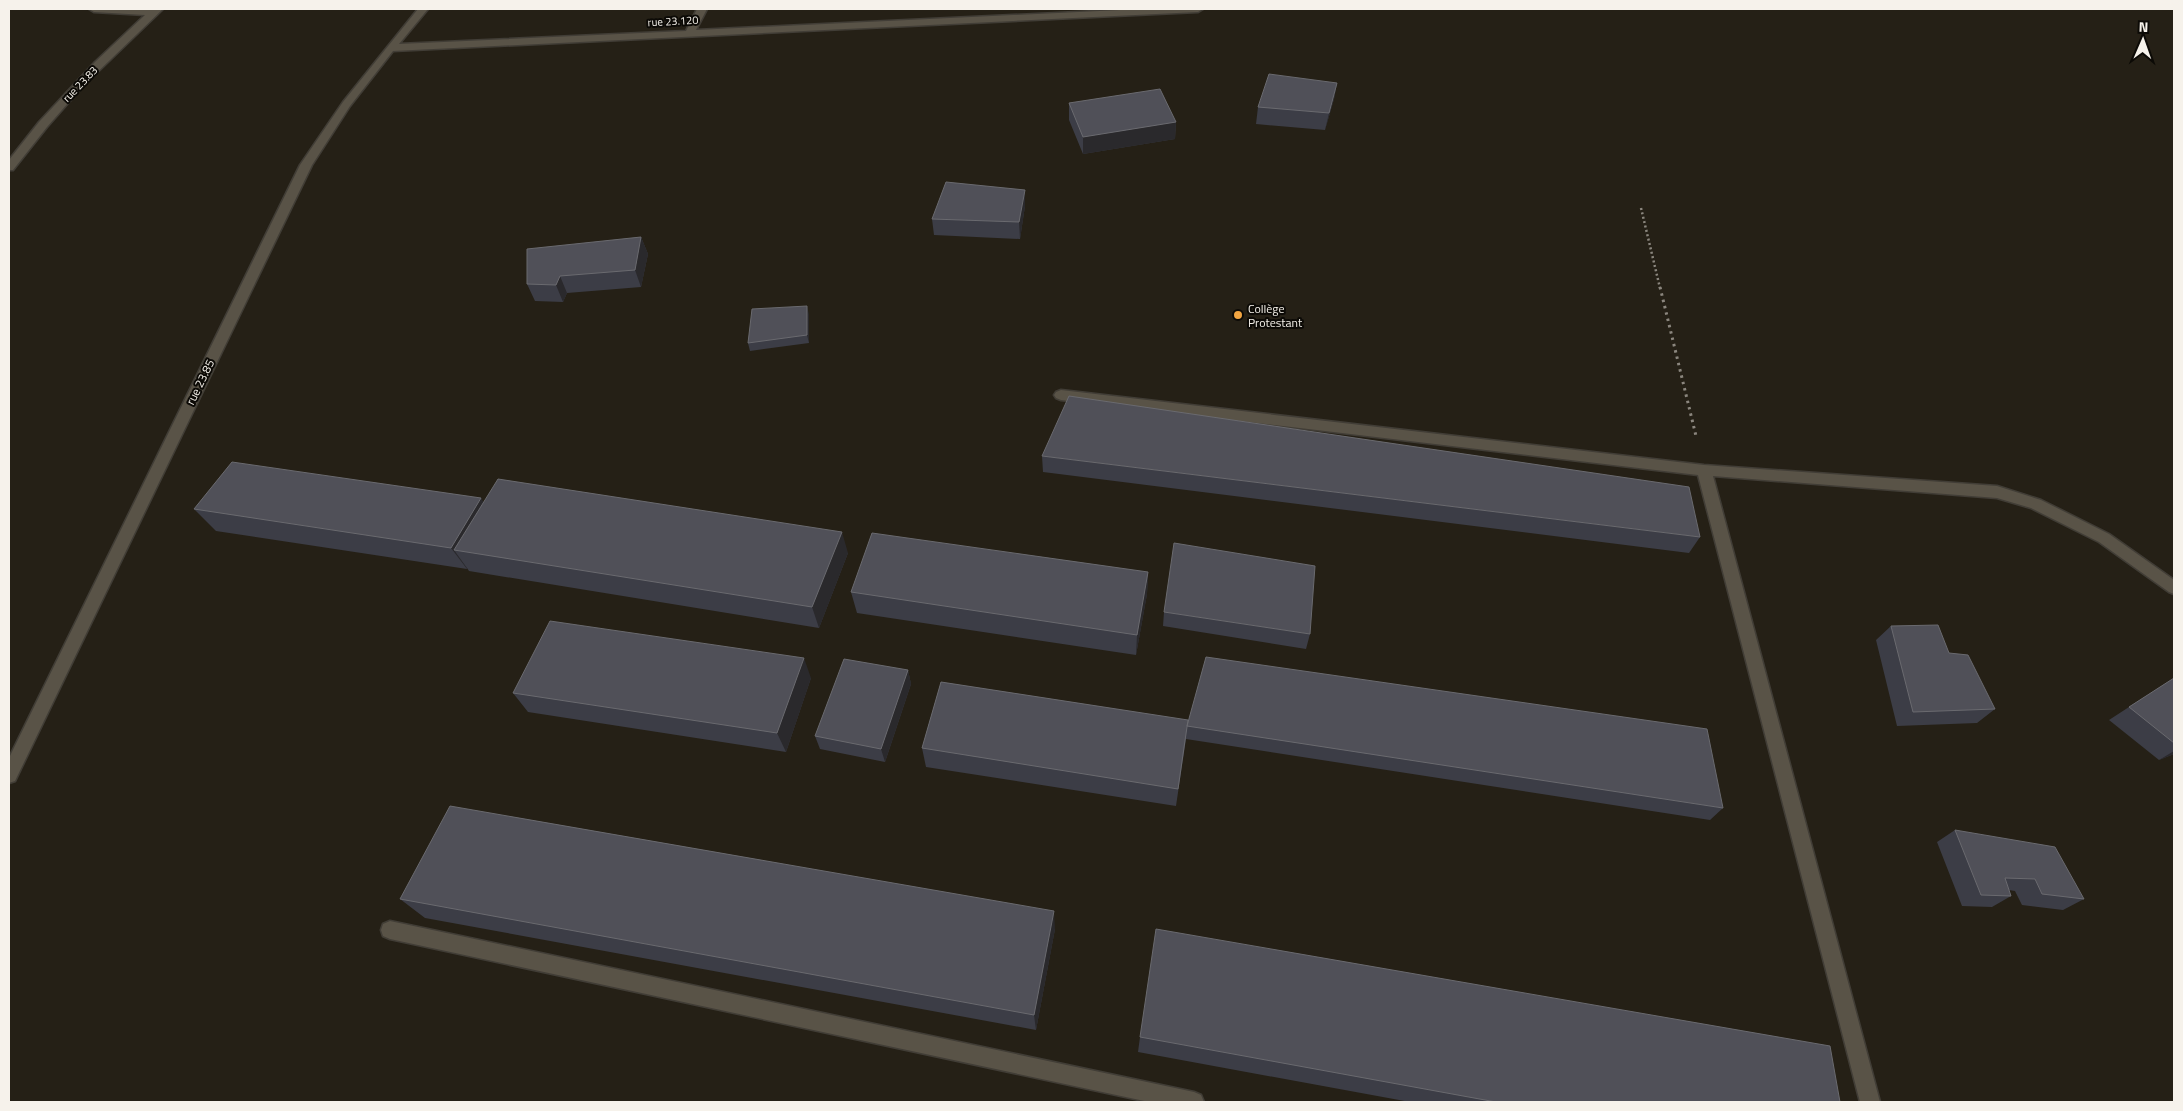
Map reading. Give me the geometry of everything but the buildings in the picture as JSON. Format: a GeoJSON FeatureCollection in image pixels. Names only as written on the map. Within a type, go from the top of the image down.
{"type":"FeatureCollection","features":[{"type":"Feature","properties":{"kind":"street"},"geometry":{"type":"LineString","coordinates":[[94,9],[156,11]]}},
{"type":"Feature","properties":{"kind":"street","name":"rue 23.85"},"geometry":{"type":"LineString","coordinates":[[9,775],[306,165],[335,121],[390,48],[423,9]]}},
{"type":"Feature","properties":{"kind":"street"},"geometry":{"type":"LineString","coordinates":[[690,32],[702,9]]}},
{"type":"Feature","properties":{"kind":"street","name":"rue 23.120"},"geometry":{"type":"LineString","coordinates":[[390,48],[690,32],[1198,9]]}},
{"type":"Feature","properties":{"kind":"street","name":"rue 23.83"},"geometry":{"type":"LineString","coordinates":[[10,164],[78,85],[156,11]]}},
{"type":"Feature","properties":{"kind":"street"},"geometry":{"type":"LineString","coordinates":[[1061,395],[1704,470],[1997,492],[2036,504],[2104,538],[2174,588]]}},
{"type":"Feature","properties":{"kind":"street"},"geometry":{"type":"LineString","coordinates":[[1704,470],[1870,1102]]}},
{"type":"Feature","properties":{"kind":"street"},"geometry":{"type":"LineString","coordinates":[[390,930],[1194,1102]]}},
{"type":"Feature","properties":{"kind":"path"},"geometry":{"type":"LineString","coordinates":[[1641,208],[1704,470]]}},
{"type":"Feature","properties":{"kind":"place","name":"Collège Protestant"},"geometry":{"type":"Point","coordinates":[1238,315]}}]}
